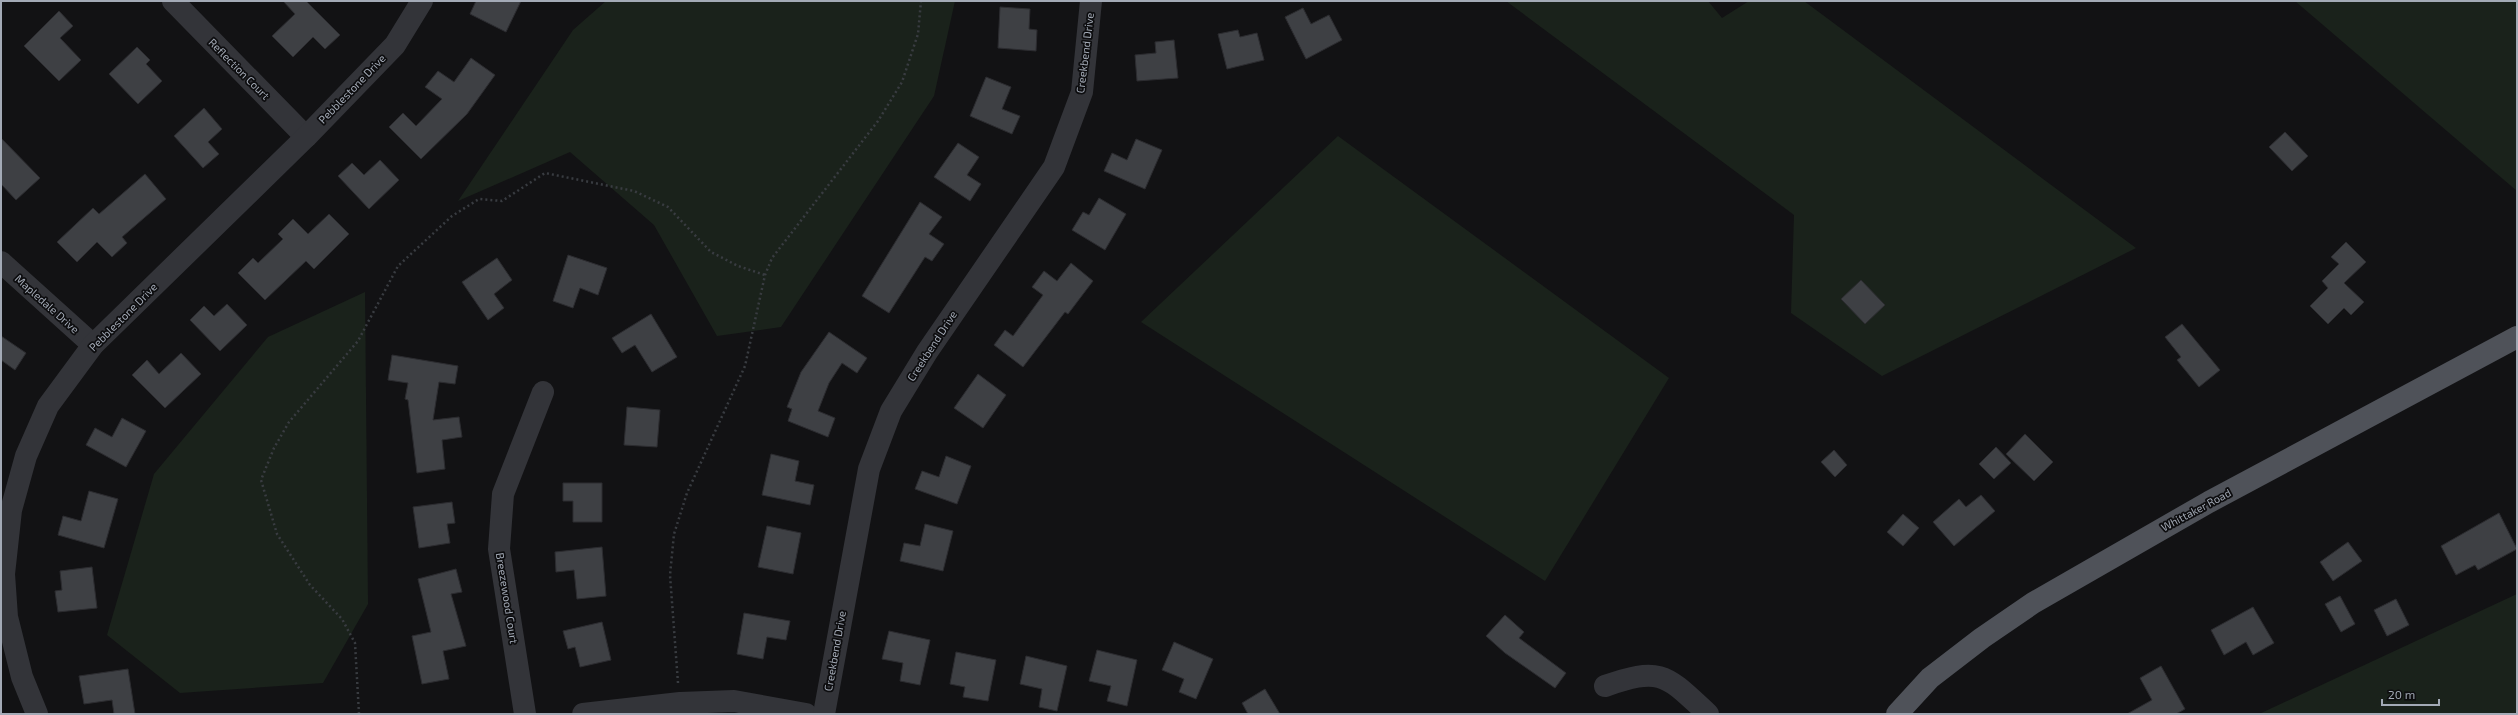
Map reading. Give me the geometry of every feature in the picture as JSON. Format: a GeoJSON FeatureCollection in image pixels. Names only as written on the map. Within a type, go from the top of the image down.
{"type":"FeatureCollection","features":[{"type":"Feature","properties":{"kind":"main road","name":"Whittaker Road"},"geometry":{"type":"LineString","coordinates":[[1897,714],[1930,678],[2033,603],[2209,502],[2517,337]]}},
{"type":"Feature","properties":{"kind":"street","name":"Reflection Court"},"geometry":{"type":"LineString","coordinates":[[172,1],[306,137]]}},
{"type":"Feature","properties":{"kind":"street","name":"Pebblestone Drive"},"geometry":{"type":"LineString","coordinates":[[37,714],[22,677],[7,617],[2,574],[11,510],[26,456],[48,406],[93,345],[306,137],[394,45],[422,1]]}},
{"type":"Feature","properties":{"kind":"street","name":"Creekbend Drive"},"geometry":{"type":"LineString","coordinates":[[824,714],[869,470],[890,411],[927,352],[1054,167],[1082,92],[1091,1]]}},
{"type":"Feature","properties":{"kind":"street","name":"Mapledale Drive"},"geometry":{"type":"LineString","coordinates":[[1,262],[93,345]]}},
{"type":"Feature","properties":{"kind":"street","name":"Breezewood Court"},"geometry":{"type":"LineString","coordinates":[[525,714],[499,549],[503,494],[543,392]]}},
{"type":"Feature","properties":{"kind":"street"},"geometry":{"type":"LineString","coordinates":[[1605,686],[1634,676],[1652,675],[1667,679],[1682,690],[1708,714]]}},
{"type":"Feature","properties":{"kind":"street"},"geometry":{"type":"LineString","coordinates":[[583,714],[680,703],[734,701],[806,714]]}},
{"type":"Feature","properties":{"kind":"path"},"geometry":{"type":"LineString","coordinates":[[680,703],[670,575],[674,534],[687,493],[745,366],[765,275],[772,258],[878,121],[902,82],[918,34],[921,1]]}},
{"type":"Feature","properties":{"kind":"path"},"geometry":{"type":"LineString","coordinates":[[359,714],[355,643],[342,618],[310,584],[277,534],[261,480],[274,448],[289,422],[358,341],[398,266],[452,216],[479,199],[502,201],[545,173],[634,191],[668,207],[711,252],[738,266],[765,275]]}},
{"type":"Feature","properties":{"kind":"shaded area"},"geometry":{"type":"Polygon","coordinates":[[[606,1],[955,1],[934,96],[781,327],[717,336],[654,225],[570,152],[458,201],[573,30],[606,1]]]}},
{"type":"Feature","properties":{"kind":"shaded area"},"geometry":{"type":"Polygon","coordinates":[[[1506,1],[1708,1],[1722,18],[1749,1],[1804,1],[2136,248],[1882,376],[1791,313],[1794,215],[1506,1]]]}},
{"type":"Feature","properties":{"kind":"shaded area"},"geometry":{"type":"Polygon","coordinates":[[[2295,1],[2517,1],[2517,191],[2295,1]]]}},
{"type":"Feature","properties":{"kind":"shaded area"},"geometry":{"type":"Polygon","coordinates":[[[1338,136],[1669,378],[1545,581],[1141,322],[1338,136]]]}},
{"type":"Feature","properties":{"kind":"shaded area"},"geometry":{"type":"Polygon","coordinates":[[[365,292],[368,604],[323,683],[180,693],[107,635],[154,474],[268,337],[365,292]]]}},
{"type":"Feature","properties":{"kind":"shaded area"},"geometry":{"type":"Polygon","coordinates":[[[2517,594],[2517,714],[2259,714],[2517,594]]]}},
{"type":"Feature","properties":{"kind":"building"},"geometry":{"type":"Polygon","coordinates":[[[283,1],[306,1],[340,35],[325,49],[313,37],[293,57],[272,36],[295,14],[283,1]]]}},
{"type":"Feature","properties":{"kind":"building"},"geometry":{"type":"Polygon","coordinates":[[[476,1],[521,1],[506,32],[470,14],[476,1]]]}},
{"type":"Feature","properties":{"kind":"building"},"geometry":{"type":"Polygon","coordinates":[[[1000,7],[1030,9],[1029,29],[1037,30],[1036,51],[998,48],[1000,7]]]}},
{"type":"Feature","properties":{"kind":"building"},"geometry":{"type":"Polygon","coordinates":[[[1303,8],[1311,24],[1329,15],[1342,40],[1306,59],[1285,17],[1303,8]]]}},
{"type":"Feature","properties":{"kind":"building"},"geometry":{"type":"Polygon","coordinates":[[[59,11],[73,26],[60,38],[81,60],[59,81],[24,46],[59,11]]]}},
{"type":"Feature","properties":{"kind":"building"},"geometry":{"type":"Polygon","coordinates":[[[1238,30],[1240,37],[1257,33],[1264,60],[1227,69],[1218,34],[1238,30]]]}},
{"type":"Feature","properties":{"kind":"building"},"geometry":{"type":"Polygon","coordinates":[[[1174,40],[1178,78],[1137,81],[1135,55],[1156,53],[1155,42],[1174,40]]]}},
{"type":"Feature","properties":{"kind":"building"},"geometry":{"type":"Polygon","coordinates":[[[137,47],[150,60],[146,64],[162,81],[138,104],[109,74],[137,47]]]}},
{"type":"Feature","properties":{"kind":"building"},"geometry":{"type":"Polygon","coordinates":[[[471,58],[495,75],[467,114],[421,159],[389,127],[403,113],[416,126],[442,99],[425,87],[438,71],[454,82],[471,58]]]}},
{"type":"Feature","properties":{"kind":"building"},"geometry":{"type":"Polygon","coordinates":[[[986,77],[1011,87],[1002,109],[1020,116],[1012,134],[970,116],[986,77]]]}},
{"type":"Feature","properties":{"kind":"building"},"geometry":{"type":"Polygon","coordinates":[[[204,108],[222,129],[208,142],[219,154],[203,168],[174,136],[204,108]]]}},
{"type":"Feature","properties":{"kind":"building"},"geometry":{"type":"Polygon","coordinates":[[[2285,132],[2308,156],[2292,171],[2269,147],[2285,132]]]}},
{"type":"Feature","properties":{"kind":"building"},"geometry":{"type":"Polygon","coordinates":[[[1,138],[40,178],[16,200],[1,184],[1,138]]]}},
{"type":"Feature","properties":{"kind":"building"},"geometry":{"type":"Polygon","coordinates":[[[1136,139],[1162,150],[1145,189],[1104,171],[1112,153],[1127,160],[1136,139]]]}},
{"type":"Feature","properties":{"kind":"building"},"geometry":{"type":"Polygon","coordinates":[[[958,143],[979,157],[967,175],[981,184],[970,201],[934,177],[958,143]]]}},
{"type":"Feature","properties":{"kind":"building"},"geometry":{"type":"Polygon","coordinates":[[[380,160],[399,180],[369,209],[338,176],[352,163],[364,175],[380,160]]]}},
{"type":"Feature","properties":{"kind":"building"},"geometry":{"type":"Polygon","coordinates":[[[145,174],[166,199],[122,237],[127,243],[112,257],[97,242],[77,262],[57,242],[93,208],[99,214],[145,174]]]}},
{"type":"Feature","properties":{"kind":"building"},"geometry":{"type":"Polygon","coordinates":[[[1099,198],[1126,214],[1105,250],[1072,230],[1083,212],[1089,215],[1099,198]]]}},
{"type":"Feature","properties":{"kind":"building"},"geometry":{"type":"Polygon","coordinates":[[[920,202],[942,217],[929,234],[944,244],[932,261],[925,257],[889,313],[862,296],[920,202]]]}},
{"type":"Feature","properties":{"kind":"building"},"geometry":{"type":"Polygon","coordinates":[[[329,214],[349,234],[314,269],[306,261],[265,300],[238,273],[253,258],[258,263],[283,239],[278,234],[293,219],[308,234],[329,214]]]}},
{"type":"Feature","properties":{"kind":"building"},"geometry":{"type":"Polygon","coordinates":[[[2346,242],[2366,262],[2344,283],[2364,302],[2351,315],[2344,308],[2328,324],[2310,306],[2328,288],[2322,281],[2339,264],[2331,257],[2346,242]]]}},
{"type":"Feature","properties":{"kind":"building"},"geometry":{"type":"Polygon","coordinates":[[[568,255],[607,268],[598,295],[580,288],[573,308],[553,301],[568,255]]]}},
{"type":"Feature","properties":{"kind":"building"},"geometry":{"type":"Polygon","coordinates":[[[497,258],[512,280],[494,294],[504,308],[488,320],[462,282],[497,258]]]}},
{"type":"Feature","properties":{"kind":"building"},"geometry":{"type":"Polygon","coordinates":[[[1071,263],[1093,281],[1068,314],[1065,312],[1023,367],[994,345],[1005,330],[1013,336],[1043,295],[1032,287],[1044,271],[1057,281],[1071,263]]]}},
{"type":"Feature","properties":{"kind":"building"},"geometry":{"type":"Polygon","coordinates":[[[1861,280],[1885,305],[1865,324],[1841,299],[1861,280]]]}},
{"type":"Feature","properties":{"kind":"building"},"geometry":{"type":"Polygon","coordinates":[[[227,304],[247,325],[220,351],[190,320],[204,306],[214,316],[227,304]]]}},
{"type":"Feature","properties":{"kind":"building"},"geometry":{"type":"Polygon","coordinates":[[[651,314],[677,357],[652,372],[635,345],[622,353],[612,338],[651,314]]]}},
{"type":"Feature","properties":{"kind":"building"},"geometry":{"type":"Polygon","coordinates":[[[2182,324],[2220,370],[2199,387],[2177,360],[2181,357],[2165,337],[2182,324]]]}},
{"type":"Feature","properties":{"kind":"building"},"geometry":{"type":"Polygon","coordinates":[[[829,332],[867,358],[857,373],[842,363],[829,383],[818,411],[835,418],[828,437],[788,421],[792,409],[787,407],[801,372],[829,332]]]}},
{"type":"Feature","properties":{"kind":"building"},"geometry":{"type":"Polygon","coordinates":[[[1,336],[26,353],[15,370],[1,360],[1,336]]]}},
{"type":"Feature","properties":{"kind":"building"},"geometry":{"type":"Polygon","coordinates":[[[181,353],[201,374],[165,408],[132,375],[147,360],[159,374],[181,353]]]}},
{"type":"Feature","properties":{"kind":"building"},"geometry":{"type":"Polygon","coordinates":[[[392,355],[458,366],[455,384],[439,382],[433,420],[459,417],[462,437],[442,440],[445,469],[417,473],[408,400],[405,399],[408,383],[388,380],[392,355]]]}},
{"type":"Feature","properties":{"kind":"building"},"geometry":{"type":"Polygon","coordinates":[[[978,374],[1006,395],[983,428],[954,408],[978,374]]]}},
{"type":"Feature","properties":{"kind":"building"},"geometry":{"type":"Polygon","coordinates":[[[627,407],[660,410],[657,447],[624,445],[627,407]]]}},
{"type":"Feature","properties":{"kind":"building"},"geometry":{"type":"Polygon","coordinates":[[[122,418],[146,431],[126,467],[86,445],[95,428],[112,437],[122,418]]]}},
{"type":"Feature","properties":{"kind":"building"},"geometry":{"type":"Polygon","coordinates":[[[2025,434],[2053,462],[2034,481],[2006,454],[2025,434]]]}},
{"type":"Feature","properties":{"kind":"building"},"geometry":{"type":"Polygon","coordinates":[[[1996,447],[2011,463],[1994,479],[1979,464],[1996,447]]]}},
{"type":"Feature","properties":{"kind":"building"},"geometry":{"type":"Polygon","coordinates":[[[1834,450],[1847,465],[1835,477],[1821,462],[1834,450]]]}},
{"type":"Feature","properties":{"kind":"building"},"geometry":{"type":"Polygon","coordinates":[[[771,454],[799,461],[795,481],[814,485],[810,505],[762,495],[771,454]]]}},
{"type":"Feature","properties":{"kind":"building"},"geometry":{"type":"Polygon","coordinates":[[[946,456],[971,466],[957,504],[915,489],[922,471],[939,477],[946,456]]]}},
{"type":"Feature","properties":{"kind":"building"},"geometry":{"type":"Polygon","coordinates":[[[563,483],[602,483],[602,522],[573,522],[573,501],[563,501],[563,483]]]}},
{"type":"Feature","properties":{"kind":"building"},"geometry":{"type":"Polygon","coordinates":[[[89,491],[118,499],[104,548],[58,535],[63,516],[81,521],[89,491]]]}},
{"type":"Feature","properties":{"kind":"building"},"geometry":{"type":"Polygon","coordinates":[[[1981,495],[1995,511],[1954,546],[1933,522],[1959,499],[1966,507],[1981,495]]]}},
{"type":"Feature","properties":{"kind":"building"},"geometry":{"type":"Polygon","coordinates":[[[452,502],[455,523],[447,524],[450,543],[419,548],[413,507],[452,502]]]}},
{"type":"Feature","properties":{"kind":"building"},"geometry":{"type":"Polygon","coordinates":[[[2499,513],[2517,549],[2478,570],[2475,565],[2456,575],[2441,546],[2499,513]]]}},
{"type":"Feature","properties":{"kind":"building"},"geometry":{"type":"Polygon","coordinates":[[[1903,514],[1919,528],[1903,546],[1887,532],[1903,514]]]}},
{"type":"Feature","properties":{"kind":"building"},"geometry":{"type":"Polygon","coordinates":[[[925,524],[953,531],[943,571],[900,561],[904,543],[920,546],[925,524]]]}},
{"type":"Feature","properties":{"kind":"building"},"geometry":{"type":"Polygon","coordinates":[[[767,526],[801,533],[793,574],[758,567],[767,526]]]}},
{"type":"Feature","properties":{"kind":"building"},"geometry":{"type":"Polygon","coordinates":[[[2348,542],[2362,561],[2333,581],[2320,562],[2348,542]]]}},
{"type":"Feature","properties":{"kind":"building"},"geometry":{"type":"Polygon","coordinates":[[[602,547],[606,596],[577,599],[574,570],[556,572],[555,552],[602,547]]]}},
{"type":"Feature","properties":{"kind":"building"},"geometry":{"type":"Polygon","coordinates":[[[92,567],[97,608],[58,612],[55,591],[62,590],[60,571],[92,567]]]}},
{"type":"Feature","properties":{"kind":"building"},"geometry":{"type":"Polygon","coordinates":[[[456,569],[462,592],[451,594],[466,646],[443,651],[449,679],[422,684],[412,636],[431,632],[418,579],[456,569]]]}},
{"type":"Feature","properties":{"kind":"building"},"geometry":{"type":"Polygon","coordinates":[[[2340,596],[2355,624],[2341,632],[2325,604],[2340,596]]]}},
{"type":"Feature","properties":{"kind":"building"},"geometry":{"type":"Polygon","coordinates":[[[2396,599],[2409,625],[2387,636],[2374,610],[2396,599]]]}},
{"type":"Feature","properties":{"kind":"building"},"geometry":{"type":"Polygon","coordinates":[[[2253,607],[2274,643],[2253,655],[2246,642],[2224,655],[2211,630],[2253,607]]]}},
{"type":"Feature","properties":{"kind":"building"},"geometry":{"type":"Polygon","coordinates":[[[744,613],[790,621],[786,640],[767,637],[763,659],[737,654],[744,613]]]}},
{"type":"Feature","properties":{"kind":"building"},"geometry":{"type":"Polygon","coordinates":[[[1505,615],[1524,632],[1519,638],[1566,673],[1555,688],[1505,653],[1486,636],[1505,615]]]}},
{"type":"Feature","properties":{"kind":"building"},"geometry":{"type":"Polygon","coordinates":[[[602,622],[611,660],[580,667],[575,647],[568,649],[563,631],[602,622]]]}},
{"type":"Feature","properties":{"kind":"building"},"geometry":{"type":"Polygon","coordinates":[[[889,631],[930,640],[920,685],[900,681],[903,663],[882,659],[889,631]]]}},
{"type":"Feature","properties":{"kind":"building"},"geometry":{"type":"Polygon","coordinates":[[[1174,642],[1213,659],[1196,699],[1179,692],[1184,679],[1162,670],[1174,642]]]}},
{"type":"Feature","properties":{"kind":"building"},"geometry":{"type":"Polygon","coordinates":[[[1097,650],[1137,660],[1127,706],[1107,701],[1111,686],[1089,681],[1097,650]]]}},
{"type":"Feature","properties":{"kind":"building"},"geometry":{"type":"Polygon","coordinates":[[[956,652],[996,660],[988,701],[963,697],[965,687],[950,684],[956,652]]]}},
{"type":"Feature","properties":{"kind":"building"},"geometry":{"type":"Polygon","coordinates":[[[1026,656],[1067,666],[1057,711],[1039,707],[1042,689],[1020,684],[1026,656]]]}},
{"type":"Feature","properties":{"kind":"building"},"geometry":{"type":"Polygon","coordinates":[[[2161,666],[2185,709],[2176,714],[2127,714],[2152,700],[2140,678],[2161,666]]]}},
{"type":"Feature","properties":{"kind":"building"},"geometry":{"type":"Polygon","coordinates":[[[128,669],[135,714],[114,714],[112,700],[84,704],[79,676],[128,669]]]}},
{"type":"Feature","properties":{"kind":"building"},"geometry":{"type":"Polygon","coordinates":[[[1265,689],[1280,714],[1248,714],[1242,703],[1265,689]]]}}]}
